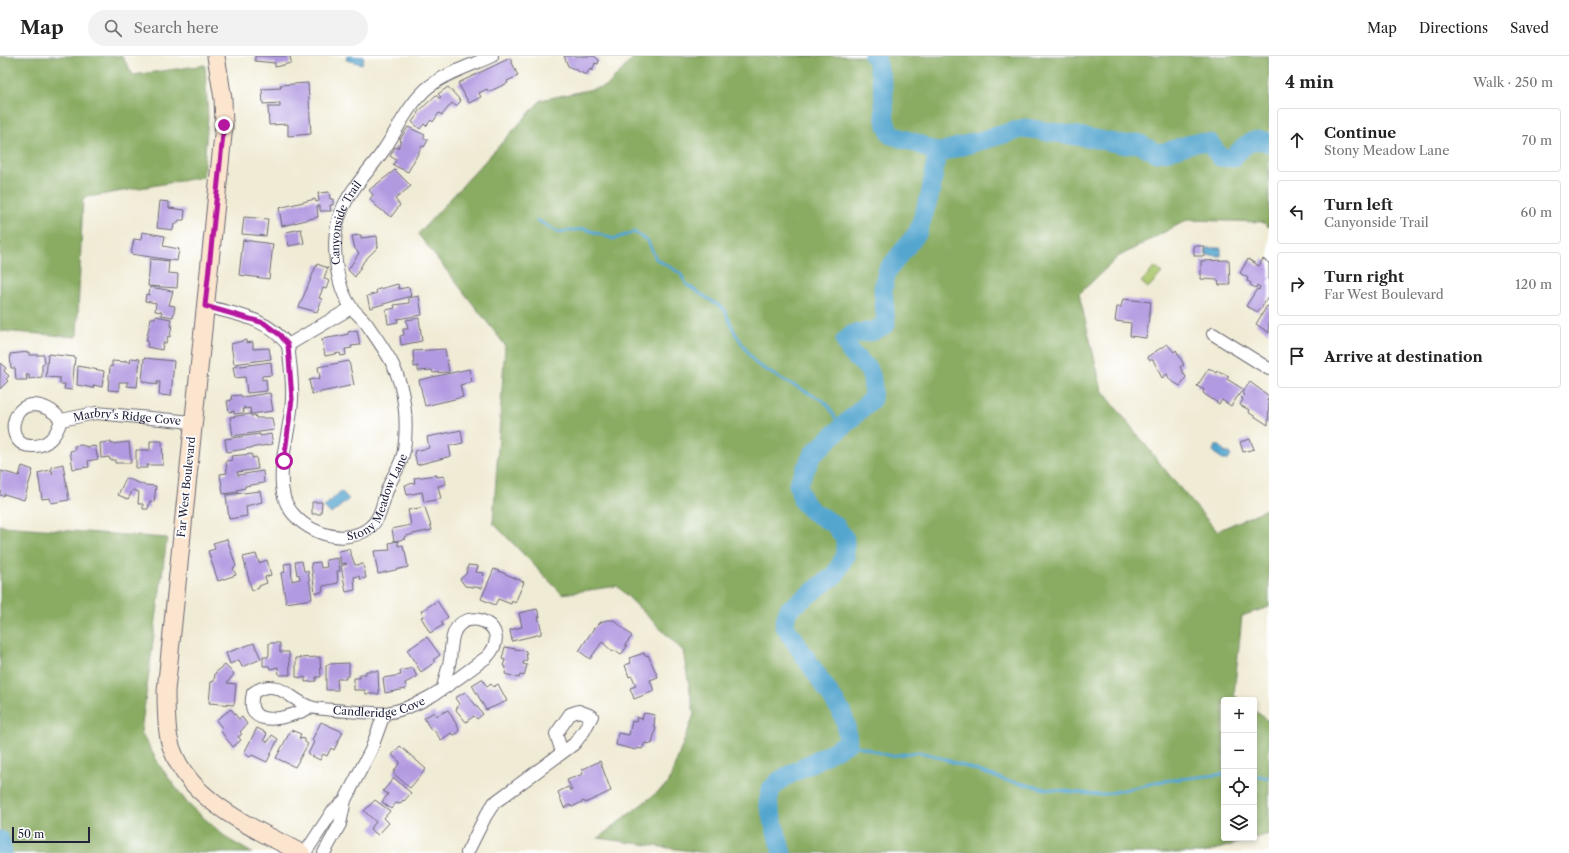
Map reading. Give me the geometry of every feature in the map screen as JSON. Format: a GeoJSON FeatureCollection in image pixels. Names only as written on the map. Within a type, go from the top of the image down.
{"type":"FeatureCollection","features":[{"type":"Feature","properties":{"kind":"street","name":"Far West Boulevard"},"geometry":{"type":"LineString","coordinates":[[216,56],[223,99],[224,125],[166,691],[166,715],[170,740],[182,767],[190,780],[207,798],[234,817],[301,853]]}},
{"type":"Feature","properties":{"kind":"street","name":"Canyonside Trail"},"geometry":{"type":"LineString","coordinates":[[351,308],[343,293],[335,249],[335,232],[340,214],[346,201],[382,153],[408,110],[425,90],[438,80],[492,56]]}},
{"type":"Feature","properties":{"kind":"street"},"geometry":{"type":"LineString","coordinates":[[205,306],[264,323],[280,335],[288,345],[351,308]]}},
{"type":"Feature","properties":{"kind":"street","name":"Stony Meadow Lane"},"geometry":{"type":"LineString","coordinates":[[288,345],[292,399],[281,483],[284,500],[293,513],[309,528],[327,536],[344,537],[357,535],[369,528],[378,519],[388,486],[402,462],[404,449],[405,409],[399,378],[392,363],[365,322],[351,308]]}},
{"type":"Feature","properties":{"kind":"street"},"geometry":{"type":"LineString","coordinates":[[1212,334],[1269,369]]}},
{"type":"Feature","properties":{"kind":"street","name":"Marbry's Ridge Cove"},"geometry":{"type":"LineString","coordinates":[[62,420],[96,413],[193,422]]}},
{"type":"Feature","properties":{"kind":"street","name":"Candleridge Cove"},"geometry":{"type":"LineString","coordinates":[[311,707],[384,714],[402,710],[427,700],[443,687],[487,657],[494,650],[496,641],[494,631],[487,623],[480,619],[468,620],[459,625],[454,633],[443,687]]}},
{"type":"Feature","properties":{"kind":"street"},"geometry":{"type":"LineString","coordinates":[[324,853],[340,824],[345,800],[371,750],[384,714]]}},
{"type":"Feature","properties":{"kind":"street"},"geometry":{"type":"LineString","coordinates":[[467,853],[485,816],[494,803],[562,752]]}},
{"type":"Feature","properties":{"kind":"street"},"geometry":{"type":"LineString","coordinates":[[305,853],[332,812],[345,800]]}},
{"type":"Feature","properties":{"kind":"green space"},"geometry":{"type":"Polygon","coordinates":[[[0,56],[122,56],[133,75],[205,65],[208,117],[203,177],[83,198],[77,337],[0,331],[0,56]]]}},
{"type":"Feature","properties":{"kind":"green space"},"geometry":{"type":"Polygon","coordinates":[[[635,56],[1269,56],[1269,227],[1262,222],[1187,220],[1118,257],[1079,294],[1102,390],[1174,481],[1217,531],[1269,508],[1269,607],[1242,616],[1234,695],[1236,697],[1221,697],[1221,841],[1245,841],[1204,853],[705,853],[598,838],[668,784],[694,714],[683,651],[617,586],[562,594],[493,523],[505,345],[418,234],[541,100],[607,86],[635,56]]]}},
{"type":"Feature","properties":{"kind":"green space"},"geometry":{"type":"Polygon","coordinates":[[[1155,267],[1162,273],[1148,288],[1141,282],[1155,267]]]}},
{"type":"Feature","properties":{"kind":"green space"},"geometry":{"type":"Polygon","coordinates":[[[0,524],[2,526],[167,538],[141,732],[160,766],[188,804],[228,839],[252,853],[0,853],[0,524]]]}},
{"type":"Feature","properties":{"kind":"green space"},"geometry":{"type":"Polygon","coordinates":[[[1257,712],[1269,721],[1269,834],[1257,838],[1257,712]]]}},
{"type":"Feature","properties":{"kind":"water"},"geometry":{"type":"Polygon","coordinates":[[[347,56],[364,57],[362,64],[346,60],[347,56]]]}},
{"type":"Feature","properties":{"kind":"water"},"geometry":{"type":"Polygon","coordinates":[[[1206,248],[1221,248],[1221,256],[1206,255],[1206,248]]]}},
{"type":"Feature","properties":{"kind":"water"},"geometry":{"type":"Polygon","coordinates":[[[1215,446],[1220,446],[1226,453],[1229,453],[1231,456],[1228,460],[1222,460],[1215,454],[1213,451],[1215,446]]]}},
{"type":"Feature","properties":{"kind":"water"},"geometry":{"type":"Polygon","coordinates":[[[341,491],[349,499],[331,514],[324,507],[341,491]]]}},
{"type":"Feature","properties":{"kind":"building"},"geometry":{"type":"Polygon","coordinates":[[[255,56],[290,56],[291,63],[275,67],[275,63],[255,61],[255,56]]]}},
{"type":"Feature","properties":{"kind":"building"},"geometry":{"type":"Polygon","coordinates":[[[564,56],[594,56],[599,60],[598,64],[595,63],[592,71],[590,69],[586,75],[568,66],[564,56]]]}},
{"type":"Feature","properties":{"kind":"building"},"geometry":{"type":"Polygon","coordinates":[[[510,58],[518,76],[507,81],[508,83],[488,92],[487,89],[479,93],[481,97],[469,103],[458,83],[510,58]]]}},
{"type":"Feature","properties":{"kind":"building"},"geometry":{"type":"Polygon","coordinates":[[[308,83],[311,134],[288,136],[288,124],[269,125],[268,107],[280,107],[280,103],[263,104],[262,89],[281,88],[280,85],[308,83]]]}},
{"type":"Feature","properties":{"kind":"building"},"geometry":{"type":"Polygon","coordinates":[[[448,87],[461,101],[456,106],[452,103],[442,115],[439,113],[433,122],[431,120],[426,126],[424,124],[420,129],[412,122],[418,114],[417,113],[436,95],[439,98],[441,97],[438,94],[448,87]]]}},
{"type":"Feature","properties":{"kind":"building"},"geometry":{"type":"Polygon","coordinates":[[[408,127],[425,135],[423,138],[428,140],[424,147],[422,146],[408,172],[393,165],[396,160],[390,156],[395,147],[398,148],[400,139],[408,127]]]}},
{"type":"Feature","properties":{"kind":"building"},"geometry":{"type":"Polygon","coordinates":[[[395,170],[411,186],[395,199],[400,205],[391,217],[376,206],[370,199],[373,195],[369,190],[395,170]]]}},
{"type":"Feature","properties":{"kind":"building"},"geometry":{"type":"Polygon","coordinates":[[[329,192],[330,199],[333,199],[333,205],[330,205],[331,211],[320,211],[320,206],[317,206],[318,217],[282,226],[279,208],[315,199],[316,202],[319,201],[318,193],[329,192]]]}},
{"type":"Feature","properties":{"kind":"building"},"geometry":{"type":"Polygon","coordinates":[[[160,201],[169,202],[169,208],[185,210],[184,220],[179,220],[177,224],[174,224],[173,230],[157,228],[160,201]]]}},
{"type":"Feature","properties":{"kind":"building"},"geometry":{"type":"Polygon","coordinates":[[[244,217],[268,219],[266,236],[242,234],[244,217]]]}},
{"type":"Feature","properties":{"kind":"building"},"geometry":{"type":"Polygon","coordinates":[[[301,229],[304,243],[289,246],[286,232],[301,229]]]}},
{"type":"Feature","properties":{"kind":"building"},"geometry":{"type":"Polygon","coordinates":[[[142,232],[165,236],[163,246],[179,249],[177,261],[131,254],[134,239],[141,240],[142,232]]]}},
{"type":"Feature","properties":{"kind":"building"},"geometry":{"type":"Polygon","coordinates":[[[361,235],[361,238],[377,236],[378,247],[364,261],[355,277],[348,270],[359,253],[355,249],[352,236],[361,235]]]}},
{"type":"Feature","properties":{"kind":"building"},"geometry":{"type":"Polygon","coordinates":[[[243,240],[273,244],[269,279],[239,275],[243,240]]]}},
{"type":"Feature","properties":{"kind":"building"},"geometry":{"type":"Polygon","coordinates":[[[1194,246],[1204,246],[1204,256],[1194,256],[1194,246]]]}},
{"type":"Feature","properties":{"kind":"building"},"geometry":{"type":"Polygon","coordinates":[[[150,259],[169,261],[168,273],[178,274],[177,288],[148,286],[150,259]]]}},
{"type":"Feature","properties":{"kind":"building"},"geometry":{"type":"Polygon","coordinates":[[[1248,259],[1259,266],[1263,259],[1269,263],[1269,295],[1258,312],[1246,306],[1257,289],[1259,290],[1260,287],[1257,285],[1256,288],[1250,285],[1251,283],[1247,281],[1248,278],[1240,273],[1248,259]]]}},
{"type":"Feature","properties":{"kind":"building"},"geometry":{"type":"Polygon","coordinates":[[[1229,260],[1230,285],[1219,285],[1218,280],[1201,279],[1201,261],[1229,260]]]}},
{"type":"Feature","properties":{"kind":"building"},"geometry":{"type":"Polygon","coordinates":[[[317,264],[328,268],[324,278],[329,281],[326,289],[323,288],[319,298],[322,299],[317,312],[299,307],[317,264]]]}},
{"type":"Feature","properties":{"kind":"building"},"geometry":{"type":"Polygon","coordinates":[[[398,284],[399,289],[409,287],[411,296],[370,308],[367,296],[377,293],[376,290],[398,284]]]}},
{"type":"Feature","properties":{"kind":"building"},"geometry":{"type":"Polygon","coordinates":[[[150,287],[173,291],[169,305],[175,306],[173,317],[161,315],[162,312],[155,311],[156,303],[145,301],[146,294],[149,295],[150,287]]]}},
{"type":"Feature","properties":{"kind":"building"},"geometry":{"type":"Polygon","coordinates":[[[419,296],[422,315],[397,319],[398,322],[388,324],[386,310],[395,308],[394,305],[409,303],[409,298],[419,296]]]}},
{"type":"Feature","properties":{"kind":"building"},"geometry":{"type":"Polygon","coordinates":[[[1123,299],[1151,302],[1146,338],[1130,336],[1131,323],[1115,321],[1117,307],[1121,307],[1123,299]]]}},
{"type":"Feature","properties":{"kind":"building"},"geometry":{"type":"Polygon","coordinates":[[[1267,306],[1269,306],[1269,333],[1256,324],[1267,306]]]}},
{"type":"Feature","properties":{"kind":"building"},"geometry":{"type":"Polygon","coordinates":[[[156,316],[171,319],[170,324],[172,324],[170,337],[168,336],[166,343],[163,343],[162,350],[147,347],[148,341],[146,341],[151,318],[155,318],[156,316]]]}},
{"type":"Feature","properties":{"kind":"building"},"geometry":{"type":"Polygon","coordinates":[[[419,318],[422,341],[401,345],[400,336],[404,335],[403,329],[408,329],[406,320],[419,318]]]}},
{"type":"Feature","properties":{"kind":"building"},"geometry":{"type":"Polygon","coordinates":[[[357,330],[360,345],[351,346],[352,348],[345,349],[346,355],[341,356],[340,353],[325,356],[322,339],[348,334],[348,332],[357,330]]]}},
{"type":"Feature","properties":{"kind":"building"},"geometry":{"type":"Polygon","coordinates":[[[246,340],[246,343],[253,342],[253,349],[269,348],[271,359],[234,364],[231,344],[246,340]]]}},
{"type":"Feature","properties":{"kind":"building"},"geometry":{"type":"Polygon","coordinates":[[[1167,344],[1174,352],[1176,350],[1184,365],[1180,367],[1186,377],[1180,386],[1170,380],[1167,374],[1162,378],[1153,360],[1149,360],[1147,357],[1167,344]]]}},
{"type":"Feature","properties":{"kind":"building"},"geometry":{"type":"Polygon","coordinates":[[[445,349],[449,372],[433,373],[432,370],[418,371],[418,366],[414,367],[413,351],[445,349]]]}},
{"type":"Feature","properties":{"kind":"building"},"geometry":{"type":"Polygon","coordinates":[[[29,352],[29,355],[44,355],[45,363],[42,364],[42,377],[29,379],[29,375],[26,375],[27,380],[16,380],[15,368],[11,368],[10,354],[29,352]]]}},
{"type":"Feature","properties":{"kind":"building"},"geometry":{"type":"Polygon","coordinates":[[[48,354],[75,357],[72,390],[64,389],[65,384],[60,384],[60,378],[46,377],[48,354]]]}},
{"type":"Feature","properties":{"kind":"building"},"geometry":{"type":"Polygon","coordinates":[[[131,358],[140,359],[137,387],[127,386],[128,382],[119,382],[119,391],[108,390],[110,366],[112,367],[112,361],[125,362],[125,360],[130,363],[131,358]]]}},
{"type":"Feature","properties":{"kind":"building"},"geometry":{"type":"Polygon","coordinates":[[[144,358],[174,361],[171,396],[159,395],[160,382],[157,382],[157,385],[142,381],[144,358]]]}},
{"type":"Feature","properties":{"kind":"building"},"geometry":{"type":"Polygon","coordinates":[[[349,361],[354,385],[312,394],[309,380],[320,378],[318,367],[349,361]]]}},
{"type":"Feature","properties":{"kind":"building"},"geometry":{"type":"Polygon","coordinates":[[[271,362],[272,375],[262,376],[262,380],[266,379],[267,391],[247,393],[245,377],[235,378],[233,367],[271,362]]]}},
{"type":"Feature","properties":{"kind":"building"},"geometry":{"type":"Polygon","coordinates":[[[0,363],[6,368],[4,371],[9,376],[6,379],[8,381],[0,389],[0,363]]]}},
{"type":"Feature","properties":{"kind":"building"},"geometry":{"type":"Polygon","coordinates":[[[78,366],[104,371],[102,387],[94,385],[93,388],[77,385],[78,366]]]}},
{"type":"Feature","properties":{"kind":"building"},"geometry":{"type":"Polygon","coordinates":[[[1209,368],[1216,373],[1217,371],[1229,376],[1227,379],[1243,389],[1231,406],[1222,400],[1219,404],[1203,393],[1204,390],[1197,386],[1209,368]]]}},
{"type":"Feature","properties":{"kind":"building"},"geometry":{"type":"Polygon","coordinates":[[[469,369],[472,382],[460,385],[463,397],[425,406],[419,380],[469,369]]]}},
{"type":"Feature","properties":{"kind":"building"},"geometry":{"type":"Polygon","coordinates":[[[1250,382],[1269,396],[1267,401],[1269,402],[1268,425],[1240,405],[1243,399],[1241,398],[1244,395],[1242,393],[1250,382]]]}},
{"type":"Feature","properties":{"kind":"building"},"geometry":{"type":"Polygon","coordinates":[[[270,393],[273,411],[251,414],[250,408],[245,409],[245,407],[243,408],[244,413],[234,414],[234,411],[229,412],[227,401],[232,400],[231,396],[241,395],[242,397],[270,393]]]}},
{"type":"Feature","properties":{"kind":"building"},"geometry":{"type":"Polygon","coordinates":[[[250,414],[251,416],[255,415],[256,418],[272,418],[274,430],[233,436],[230,417],[250,414]]]}},
{"type":"Feature","properties":{"kind":"building"},"geometry":{"type":"Polygon","coordinates":[[[461,430],[463,443],[449,446],[451,456],[417,465],[414,451],[429,448],[427,437],[461,430]]]}},
{"type":"Feature","properties":{"kind":"building"},"geometry":{"type":"Polygon","coordinates":[[[260,434],[260,436],[271,434],[273,444],[227,452],[225,439],[260,434]]]}},
{"type":"Feature","properties":{"kind":"building"},"geometry":{"type":"Polygon","coordinates":[[[1250,439],[1254,449],[1243,452],[1240,442],[1250,439]]]}},
{"type":"Feature","properties":{"kind":"building"},"geometry":{"type":"Polygon","coordinates":[[[150,441],[162,441],[163,465],[147,465],[147,468],[136,468],[136,450],[150,450],[150,441]]]}},
{"type":"Feature","properties":{"kind":"building"},"geometry":{"type":"Polygon","coordinates":[[[111,442],[111,444],[129,442],[131,463],[115,463],[115,460],[110,460],[109,457],[101,458],[100,443],[111,442]]]}},
{"type":"Feature","properties":{"kind":"building"},"geometry":{"type":"Polygon","coordinates":[[[81,445],[88,447],[95,446],[98,459],[88,461],[89,467],[73,469],[70,451],[75,450],[74,446],[81,445]]]}},
{"type":"Feature","properties":{"kind":"building"},"geometry":{"type":"Polygon","coordinates":[[[252,454],[252,458],[256,457],[258,469],[237,472],[238,475],[263,471],[264,483],[245,486],[245,488],[237,490],[237,492],[223,494],[220,474],[227,473],[226,461],[232,460],[231,456],[252,454]]]}},
{"type":"Feature","properties":{"kind":"building"},"geometry":{"type":"Polygon","coordinates":[[[63,464],[69,500],[51,503],[50,498],[42,499],[38,473],[50,470],[53,475],[51,467],[63,464]]]}},
{"type":"Feature","properties":{"kind":"building"},"geometry":{"type":"Polygon","coordinates":[[[22,466],[33,470],[24,500],[4,494],[3,496],[0,495],[1,471],[19,476],[22,466]]]}},
{"type":"Feature","properties":{"kind":"building"},"geometry":{"type":"Polygon","coordinates":[[[437,475],[437,477],[444,476],[446,484],[438,486],[441,499],[424,502],[422,492],[407,495],[405,485],[415,483],[414,478],[437,475]]]}},
{"type":"Feature","properties":{"kind":"building"},"geometry":{"type":"Polygon","coordinates":[[[126,478],[144,485],[156,486],[154,502],[150,501],[148,509],[143,509],[143,504],[138,504],[139,492],[133,490],[128,499],[118,495],[126,478]]]}},
{"type":"Feature","properties":{"kind":"building"},"geometry":{"type":"Polygon","coordinates":[[[260,491],[262,502],[246,506],[247,516],[229,519],[226,495],[260,491]]]}},
{"type":"Feature","properties":{"kind":"building"},"geometry":{"type":"Polygon","coordinates":[[[312,502],[322,502],[321,514],[312,514],[312,502]]]}},
{"type":"Feature","properties":{"kind":"building"},"geometry":{"type":"Polygon","coordinates":[[[425,507],[432,530],[413,534],[404,537],[405,539],[394,541],[392,529],[411,525],[408,510],[425,507]]]}},
{"type":"Feature","properties":{"kind":"building"},"geometry":{"type":"Polygon","coordinates":[[[227,539],[236,566],[233,568],[236,575],[218,581],[208,551],[215,549],[213,543],[227,539]]]}},
{"type":"Feature","properties":{"kind":"building"},"geometry":{"type":"Polygon","coordinates":[[[398,541],[398,546],[403,545],[408,567],[378,574],[374,551],[390,550],[389,543],[398,541]]]}},
{"type":"Feature","properties":{"kind":"building"},"geometry":{"type":"Polygon","coordinates":[[[349,549],[355,565],[363,564],[366,578],[360,579],[359,576],[354,577],[355,590],[346,592],[341,566],[347,564],[341,564],[339,551],[349,549]]]}},
{"type":"Feature","properties":{"kind":"building"},"geometry":{"type":"Polygon","coordinates":[[[256,554],[259,563],[267,560],[271,575],[265,577],[267,583],[252,591],[243,557],[256,554]]]}},
{"type":"Feature","properties":{"kind":"building"},"geometry":{"type":"Polygon","coordinates":[[[338,558],[340,571],[337,571],[338,583],[323,586],[322,592],[315,593],[311,563],[320,562],[321,568],[327,567],[326,560],[338,558]]]}},
{"type":"Feature","properties":{"kind":"building"},"geometry":{"type":"Polygon","coordinates":[[[302,561],[304,571],[308,571],[312,599],[286,603],[281,573],[285,572],[284,564],[291,563],[292,581],[300,579],[299,574],[297,575],[295,562],[302,561]]]}},
{"type":"Feature","properties":{"kind":"building"},"geometry":{"type":"Polygon","coordinates":[[[468,565],[478,566],[476,572],[484,573],[482,588],[465,586],[460,579],[466,574],[468,565]]]}},
{"type":"Feature","properties":{"kind":"building"},"geometry":{"type":"Polygon","coordinates":[[[494,569],[524,582],[515,603],[512,601],[511,604],[498,599],[495,605],[481,599],[494,569]]]}},
{"type":"Feature","properties":{"kind":"building"},"geometry":{"type":"Polygon","coordinates":[[[437,601],[448,617],[441,622],[443,625],[430,633],[421,617],[424,616],[421,611],[437,601]]]}},
{"type":"Feature","properties":{"kind":"building"},"geometry":{"type":"Polygon","coordinates":[[[537,609],[540,617],[538,617],[541,634],[512,641],[510,630],[522,627],[519,613],[537,609]]]}},
{"type":"Feature","properties":{"kind":"building"},"geometry":{"type":"Polygon","coordinates":[[[614,620],[632,636],[625,645],[627,646],[621,655],[614,650],[613,652],[602,642],[590,659],[579,651],[594,628],[601,622],[614,620]]]}},
{"type":"Feature","properties":{"kind":"building"},"geometry":{"type":"Polygon","coordinates":[[[427,637],[440,655],[433,660],[435,662],[421,672],[407,650],[427,637]]]}},
{"type":"Feature","properties":{"kind":"building"},"geometry":{"type":"Polygon","coordinates":[[[254,643],[261,659],[242,667],[239,660],[230,664],[226,653],[254,643]]]}},
{"type":"Feature","properties":{"kind":"building"},"geometry":{"type":"Polygon","coordinates":[[[269,643],[280,643],[280,652],[289,652],[290,675],[279,675],[278,667],[270,669],[269,666],[263,666],[263,657],[268,657],[269,654],[269,643]]]}},
{"type":"Feature","properties":{"kind":"building"},"geometry":{"type":"Polygon","coordinates":[[[505,647],[526,651],[527,660],[524,661],[523,664],[527,665],[524,676],[520,675],[519,678],[505,674],[506,667],[503,666],[505,660],[502,659],[505,647]]]}},
{"type":"Feature","properties":{"kind":"building"},"geometry":{"type":"Polygon","coordinates":[[[644,653],[645,656],[648,655],[658,677],[650,680],[654,691],[634,699],[630,688],[636,686],[632,676],[629,677],[625,665],[631,663],[629,658],[644,653]]]}},
{"type":"Feature","properties":{"kind":"building"},"geometry":{"type":"Polygon","coordinates":[[[320,657],[321,677],[316,677],[316,681],[305,682],[305,677],[296,677],[296,658],[320,657]]]}},
{"type":"Feature","properties":{"kind":"building"},"geometry":{"type":"Polygon","coordinates":[[[349,663],[349,676],[346,676],[346,679],[337,679],[338,690],[326,690],[326,666],[329,664],[349,663]]]}},
{"type":"Feature","properties":{"kind":"building"},"geometry":{"type":"Polygon","coordinates":[[[225,665],[234,674],[227,683],[236,684],[234,705],[209,703],[211,682],[214,681],[215,673],[225,665]]]}},
{"type":"Feature","properties":{"kind":"building"},"geometry":{"type":"Polygon","coordinates":[[[413,668],[417,677],[405,683],[406,689],[385,693],[383,678],[401,675],[400,671],[413,668]]]}},
{"type":"Feature","properties":{"kind":"building"},"geometry":{"type":"Polygon","coordinates":[[[366,671],[378,671],[379,694],[366,694],[365,690],[354,690],[354,678],[360,678],[360,674],[366,674],[366,671]]]}},
{"type":"Feature","properties":{"kind":"building"},"geometry":{"type":"Polygon","coordinates":[[[482,679],[487,687],[491,684],[493,687],[498,684],[507,701],[486,710],[472,685],[482,679]]]}},
{"type":"Feature","properties":{"kind":"building"},"geometry":{"type":"Polygon","coordinates":[[[465,692],[483,714],[477,719],[474,716],[466,722],[456,710],[459,704],[455,698],[465,692]]]}},
{"type":"Feature","properties":{"kind":"building"},"geometry":{"type":"Polygon","coordinates":[[[231,709],[239,719],[242,717],[247,724],[240,732],[242,734],[238,737],[241,740],[233,747],[221,731],[223,729],[216,720],[231,709]]]}},
{"type":"Feature","properties":{"kind":"building"},"geometry":{"type":"Polygon","coordinates":[[[448,710],[459,729],[458,733],[454,735],[451,733],[441,740],[433,729],[431,730],[424,718],[434,712],[436,716],[448,710]]]}},
{"type":"Feature","properties":{"kind":"building"},"geometry":{"type":"Polygon","coordinates":[[[644,713],[655,715],[654,726],[656,727],[652,744],[645,743],[642,749],[637,748],[636,750],[616,745],[618,733],[629,735],[632,721],[636,722],[637,717],[642,719],[644,713]]]}},
{"type":"Feature","properties":{"kind":"building"},"geometry":{"type":"Polygon","coordinates":[[[321,722],[343,732],[334,750],[331,748],[327,756],[323,754],[320,760],[308,754],[314,742],[312,740],[321,722]]]}},
{"type":"Feature","properties":{"kind":"building"},"geometry":{"type":"Polygon","coordinates":[[[257,728],[267,733],[264,740],[268,742],[272,735],[278,739],[267,762],[252,755],[250,757],[244,753],[257,728]]]}},
{"type":"Feature","properties":{"kind":"building"},"geometry":{"type":"Polygon","coordinates":[[[291,730],[301,734],[299,738],[305,739],[305,742],[308,744],[295,767],[276,758],[291,730]]]}},
{"type":"Feature","properties":{"kind":"building"},"geometry":{"type":"Polygon","coordinates":[[[400,746],[426,769],[410,788],[393,773],[400,762],[392,755],[400,746]]]}},
{"type":"Feature","properties":{"kind":"building"},"geometry":{"type":"Polygon","coordinates":[[[600,761],[611,791],[585,803],[584,801],[572,807],[570,805],[564,808],[558,792],[568,787],[572,790],[567,780],[583,774],[581,770],[600,761]]]}},
{"type":"Feature","properties":{"kind":"building"},"geometry":{"type":"Polygon","coordinates":[[[394,778],[411,793],[404,801],[403,800],[400,804],[396,803],[391,809],[382,802],[388,794],[383,791],[394,778]]]}},
{"type":"Feature","properties":{"kind":"building"},"geometry":{"type":"Polygon","coordinates":[[[375,800],[390,811],[384,818],[389,823],[378,835],[370,829],[376,822],[364,811],[375,800]]]}},
{"type":"Feature","properties":{"kind":"waterway"},"geometry":{"type":"LineString","coordinates":[[782,853],[768,803],[771,789],[780,780],[848,743],[846,724],[841,711],[784,625],[788,610],[835,575],[845,556],[845,539],[835,525],[812,511],[803,502],[798,484],[813,454],[872,399],[873,386],[871,376],[864,365],[849,350],[845,341],[853,334],[874,331],[886,324],[883,289],[887,271],[918,232],[931,191],[937,153],[919,144],[891,135],[885,121],[883,85],[876,58],[873,56]]}},
{"type":"Feature","properties":{"kind":"waterway"},"geometry":{"type":"LineString","coordinates":[[937,153],[1025,128],[1126,145],[1138,143],[1157,153],[1169,151],[1196,142],[1210,143],[1220,157],[1233,158],[1248,143],[1258,140],[1269,143]]}},
{"type":"Feature","properties":{"kind":"waterway"},"geometry":{"type":"LineString","coordinates":[[537,220],[558,232],[585,229],[614,239],[634,232],[648,241],[656,259],[680,273],[687,285],[724,309],[735,333],[755,363],[776,376],[822,400],[828,405],[841,428]]}},
{"type":"Feature","properties":{"kind":"waterway"},"geometry":{"type":"LineString","coordinates":[[848,743],[890,756],[918,752],[932,755],[1005,780],[1046,789],[1101,795],[1163,781],[1221,774]]}},
{"type":"Feature","properties":{"kind":"waterway"},"geometry":{"type":"LineString","coordinates":[[1257,776],[1269,778]]}},
{"type":"Feature","properties":{"kind":"waterway"},"geometry":{"type":"LineString","coordinates":[[0,840],[3,853]]}},
{"type":"Feature","properties":{"kind":"route"},"geometry":{"type":"LineString","coordinates":[[224,125],[205,306],[264,323],[280,335],[288,345],[292,399],[284,461]]}}]}
